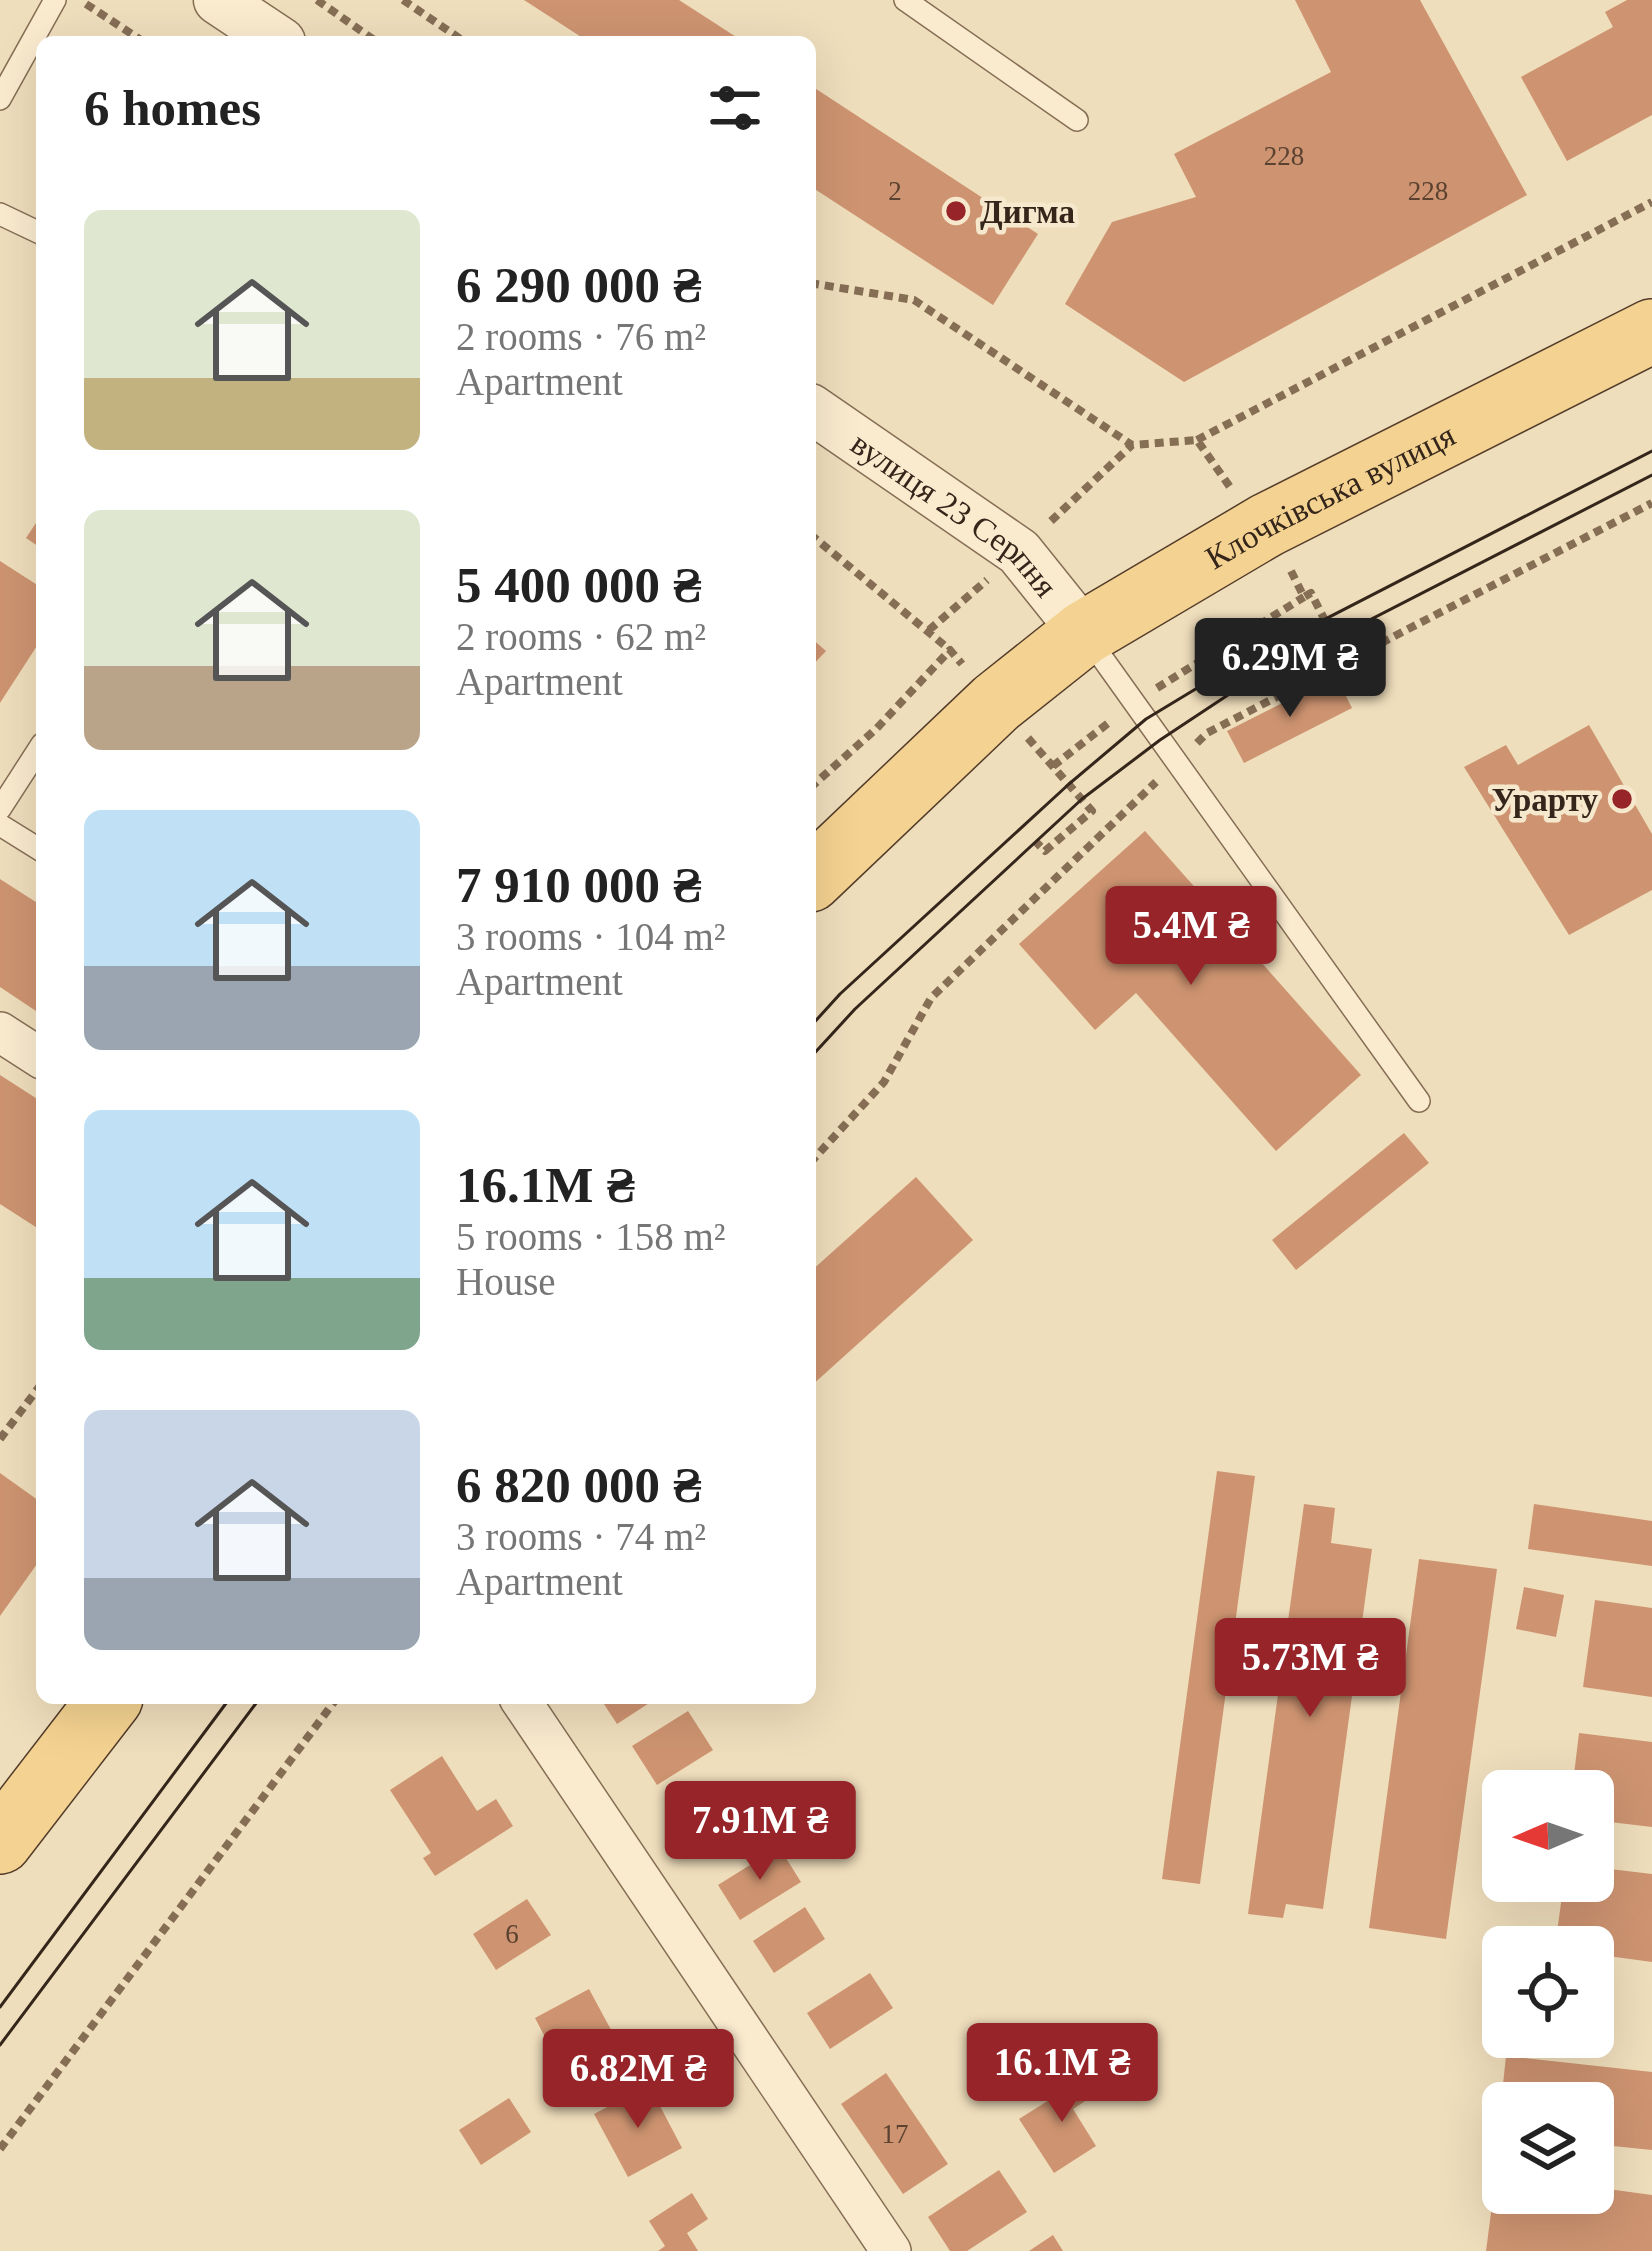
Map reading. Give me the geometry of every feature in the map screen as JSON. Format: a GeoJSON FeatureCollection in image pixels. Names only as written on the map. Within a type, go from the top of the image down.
{"type":"FeatureCollection","features":[{"type":"Feature","properties":{"kind":"main road","name":"Клочківська вулиця"},"geometry":{"type":"LineString","coordinates":[[816,874],[972,725],[1084,633],[1268,525],[1652,331]]}},
{"type":"Feature","properties":{"kind":"main road"},"geometry":{"type":"LineString","coordinates":[[0,1843],[105,1704]]}},
{"type":"Feature","properties":{"kind":"street"},"geometry":{"type":"LineString","coordinates":[[218,0],[265,36]]}},
{"type":"Feature","properties":{"kind":"street","name":"вулиця 23 Серпня"},"geometry":{"type":"LineString","coordinates":[[816,412],[1019,552],[1084,633]]}},
{"type":"Feature","properties":{"kind":"street"},"geometry":{"type":"LineString","coordinates":[[0,1032],[36,1055]]}},
{"type":"Feature","properties":{"kind":"street"},"geometry":{"type":"LineString","coordinates":[[523,1704],[891,2251]]}},
{"type":"Feature","properties":{"kind":"lane"},"geometry":{"type":"LineString","coordinates":[[0,99],[55,0]]}},
{"type":"Feature","properties":{"kind":"lane"},"geometry":{"type":"LineString","coordinates":[[905,0],[1077,119]]}},
{"type":"Feature","properties":{"kind":"lane"},"geometry":{"type":"LineString","coordinates":[[0,214],[36,231]]}},
{"type":"Feature","properties":{"kind":"lane"},"geometry":{"type":"LineString","coordinates":[[1084,633],[1419,1101]]}},
{"type":"Feature","properties":{"kind":"lane"},"geometry":{"type":"LineString","coordinates":[[0,809],[36,753]]}},
{"type":"Feature","properties":{"kind":"lane"},"geometry":{"type":"LineString","coordinates":[[0,825],[36,847]]}},
{"type":"Feature","properties":{"kind":"path"},"geometry":{"type":"LineString","coordinates":[[80,0],[135,36]]}},
{"type":"Feature","properties":{"kind":"path"},"geometry":{"type":"LineString","coordinates":[[316,0],[368,36]]}},
{"type":"Feature","properties":{"kind":"path"},"geometry":{"type":"LineString","coordinates":[[403,0],[456,36]]}},
{"type":"Feature","properties":{"kind":"path"},"geometry":{"type":"LineString","coordinates":[[816,283],[914,300],[1132,445],[1197,440],[1652,202]]}},
{"type":"Feature","properties":{"kind":"path"},"geometry":{"type":"LineString","coordinates":[[1197,440],[1221,477],[1268,525],[1304,597]]}},
{"type":"Feature","properties":{"kind":"path"},"geometry":{"type":"LineString","coordinates":[[816,1156],[884,1082],[931,998],[1207,733],[1652,503]]}},
{"type":"Feature","properties":{"kind":"path"},"geometry":{"type":"LineString","coordinates":[[816,539],[950,650]]}},
{"type":"Feature","properties":{"kind":"path"},"geometry":{"type":"LineString","coordinates":[[1053,766],[1135,702],[1311,592],[1345,660]]}},
{"type":"Feature","properties":{"kind":"path"},"geometry":{"type":"LineString","coordinates":[[1092,811],[1106,826]]}},
{"type":"Feature","properties":{"kind":"path"},"geometry":{"type":"LineString","coordinates":[[0,1439],[36,1391]]}},
{"type":"Feature","properties":{"kind":"path"},"geometry":{"type":"LineString","coordinates":[[0,2149],[333,1704]]}},
{"type":"Feature","properties":{"kind":"building"},"geometry":{"type":"Polygon","coordinates":[[[524,0],[679,0],[735,36],[580,36],[524,0]]]}},
{"type":"Feature","properties":{"kind":"building"},"geometry":{"type":"Polygon","coordinates":[[[1295,0],[1420,0],[1527,195],[1184,382],[1065,304],[1112,222],[1196,197],[1174,154],[1331,72],[1295,0]]]}},
{"type":"Feature","properties":{"kind":"building"},"geometry":{"type":"Polygon","coordinates":[[[1627,0],[1652,0],[1652,115],[1567,161],[1521,77],[1613,27],[1605,12],[1627,0]]]}},
{"type":"Feature","properties":{"kind":"building"},"geometry":{"type":"Polygon","coordinates":[[[816,89],[1038,234],[993,305],[816,190],[816,89]]]}},
{"type":"Feature","properties":{"kind":"building"},"geometry":{"type":"Polygon","coordinates":[[[36,523],[36,545],[26,538],[36,523]]]}},
{"type":"Feature","properties":{"kind":"building"},"geometry":{"type":"Polygon","coordinates":[[[0,561],[36,584],[36,647],[0,703],[0,561]]]}},
{"type":"Feature","properties":{"kind":"building"},"geometry":{"type":"Polygon","coordinates":[[[816,642],[826,651],[816,662],[816,642]]]}},
{"type":"Feature","properties":{"kind":"building"},"geometry":{"type":"Polygon","coordinates":[[[1336,676],[1352,708],[1244,763],[1227,731],[1336,676]]]}},
{"type":"Feature","properties":{"kind":"building"},"geometry":{"type":"Polygon","coordinates":[[[1589,725],[1652,834],[1652,890],[1569,935],[1464,767],[1506,745],[1518,765],[1589,725]]]}},
{"type":"Feature","properties":{"kind":"building"},"geometry":{"type":"Polygon","coordinates":[[[1145,831],[1361,1075],[1276,1151],[1136,993],[1095,1030],[1019,944],[1145,831]]]}},
{"type":"Feature","properties":{"kind":"building"},"geometry":{"type":"Polygon","coordinates":[[[0,879],[36,902],[36,1011],[0,987],[0,879]]]}},
{"type":"Feature","properties":{"kind":"building"},"geometry":{"type":"Polygon","coordinates":[[[0,1075],[36,1098],[36,1227],[0,1204],[0,1075]]]}},
{"type":"Feature","properties":{"kind":"building"},"geometry":{"type":"Polygon","coordinates":[[[1404,1133],[1429,1163],[1296,1270],[1272,1240],[1404,1133]]]}},
{"type":"Feature","properties":{"kind":"building"},"geometry":{"type":"Polygon","coordinates":[[[916,1177],[973,1240],[816,1382],[816,1267],[916,1177]]]}},
{"type":"Feature","properties":{"kind":"building"},"geometry":{"type":"Polygon","coordinates":[[[1217,1471],[1255,1476],[1200,1884],[1162,1879],[1217,1471]]]}},
{"type":"Feature","properties":{"kind":"building"},"geometry":{"type":"Polygon","coordinates":[[[0,1473],[36,1499],[36,1565],[0,1616],[0,1473]]]}},
{"type":"Feature","properties":{"kind":"building"},"geometry":{"type":"Polygon","coordinates":[[[1304,1504],[1335,1508],[1331,1543],[1372,1549],[1323,1909],[1286,1904],[1283,1918],[1248,1914],[1304,1504]]]}},
{"type":"Feature","properties":{"kind":"building"},"geometry":{"type":"Polygon","coordinates":[[[1534,1504],[1652,1521],[1652,1566],[1528,1549],[1534,1504]]]}},
{"type":"Feature","properties":{"kind":"building"},"geometry":{"type":"Polygon","coordinates":[[[1419,1559],[1497,1569],[1446,1939],[1369,1928],[1419,1559]]]}},
{"type":"Feature","properties":{"kind":"building"},"geometry":{"type":"Polygon","coordinates":[[[1524,1587],[1564,1595],[1556,1637],[1516,1629],[1524,1587]]]}},
{"type":"Feature","properties":{"kind":"building"},"geometry":{"type":"Polygon","coordinates":[[[1595,1600],[1652,1608],[1652,1697],[1583,1687],[1595,1600]]]}},
{"type":"Feature","properties":{"kind":"building"},"geometry":{"type":"Polygon","coordinates":[[[604,1704],[648,1704],[617,1724],[604,1704]]]}},
{"type":"Feature","properties":{"kind":"building"},"geometry":{"type":"Polygon","coordinates":[[[688,1711],[713,1750],[657,1785],[632,1746],[688,1711]]]}},
{"type":"Feature","properties":{"kind":"building"},"geometry":{"type":"Polygon","coordinates":[[[1579,1733],[1652,1742],[1652,1827],[1614,1822],[1614,1770],[1575,1770],[1579,1733]]]}},
{"type":"Feature","properties":{"kind":"building"},"geometry":{"type":"Polygon","coordinates":[[[442,1756],[477,1811],[496,1799],[513,1826],[435,1876],[423,1858],[431,1853],[390,1790],[442,1756]]]}},
{"type":"Feature","properties":{"kind":"building"},"geometry":{"type":"Polygon","coordinates":[[[730,1782],[753,1818],[692,1858],[669,1822],[730,1782]]]}},
{"type":"Feature","properties":{"kind":"building"},"geometry":{"type":"Polygon","coordinates":[[[779,1847],[801,1882],[740,1920],[718,1885],[779,1847]]]}},
{"type":"Feature","properties":{"kind":"building"},"geometry":{"type":"Polygon","coordinates":[[[1614,1869],[1652,1874],[1652,1962],[1614,1957],[1614,1926],[1558,1926],[1561,1902],[1614,1902],[1614,1869]]]}},
{"type":"Feature","properties":{"kind":"building"},"geometry":{"type":"Polygon","coordinates":[[[527,1899],[551,1935],[496,1970],[473,1934],[527,1899]]]}},
{"type":"Feature","properties":{"kind":"building"},"geometry":{"type":"Polygon","coordinates":[[[805,1907],[825,1939],[774,1973],[753,1941],[805,1907]]]}},
{"type":"Feature","properties":{"kind":"building"},"geometry":{"type":"Polygon","coordinates":[[[870,1973],[893,2008],[830,2049],[807,2013],[870,1973]]]}},
{"type":"Feature","properties":{"kind":"building"},"geometry":{"type":"Polygon","coordinates":[[[589,1989],[623,2052],[568,2081],[535,2018],[589,1989]]]}},
{"type":"Feature","properties":{"kind":"building"},"geometry":{"type":"Polygon","coordinates":[[[1506,2058],[1652,2072],[1652,2150],[1614,2146],[1614,2082],[1503,2082],[1506,2058]]]}},
{"type":"Feature","properties":{"kind":"building"},"geometry":{"type":"Polygon","coordinates":[[[886,2073],[948,2164],[903,2194],[841,2104],[886,2073]]]}},
{"type":"Feature","properties":{"kind":"building"},"geometry":{"type":"Polygon","coordinates":[[[1092,2073],[1102,2090],[1073,2109],[1096,2146],[1054,2173],[1019,2119],[1092,2073]]]}},
{"type":"Feature","properties":{"kind":"building"},"geometry":{"type":"Polygon","coordinates":[[[649,2085],[682,2148],[628,2177],[594,2114],[649,2085]]]}},
{"type":"Feature","properties":{"kind":"building"},"geometry":{"type":"Polygon","coordinates":[[[509,2098],[531,2132],[481,2165],[459,2130],[509,2098]]]}},
{"type":"Feature","properties":{"kind":"building"},"geometry":{"type":"Polygon","coordinates":[[[999,2170],[1027,2212],[967,2251],[950,2251],[928,2217],[999,2170]]]}},
{"type":"Feature","properties":{"kind":"building"},"geometry":{"type":"Polygon","coordinates":[[[1614,2190],[1652,2195],[1652,2251],[1486,2251],[1491,2214],[1614,2214],[1614,2190]]]}},
{"type":"Feature","properties":{"kind":"building"},"geometry":{"type":"Polygon","coordinates":[[[692,2193],[708,2219],[687,2233],[698,2251],[658,2251],[665,2246],[649,2221],[692,2193]]]}},
{"type":"Feature","properties":{"kind":"building"},"geometry":{"type":"Polygon","coordinates":[[[1053,2235],[1063,2251],[1029,2251],[1053,2235]]]}},
{"type":"Feature","properties":{"kind":"tram line"},"geometry":{"type":"LineString","coordinates":[[816,1020],[1069,784],[1146,719],[1232,667],[1652,451]]}},
{"type":"Feature","properties":{"kind":"tram line"},"geometry":{"type":"LineString","coordinates":[[816,1051],[855,1009],[1082,799],[1160,740],[1243,685],[1652,475]]}},
{"type":"Feature","properties":{"kind":"tram line"},"geometry":{"type":"LineString","coordinates":[[0,2007],[226,1704]]}},
{"type":"Feature","properties":{"kind":"tram line"},"geometry":{"type":"LineString","coordinates":[[0,2045],[256,1704]]}},
{"type":"Feature","properties":{"kind":"place","name":"Дигма"},"geometry":{"type":"Point","coordinates":[956,211]}},
{"type":"Feature","properties":{"kind":"place","name":"Урарту"},"geometry":{"type":"Point","coordinates":[1622,799]}}]}
